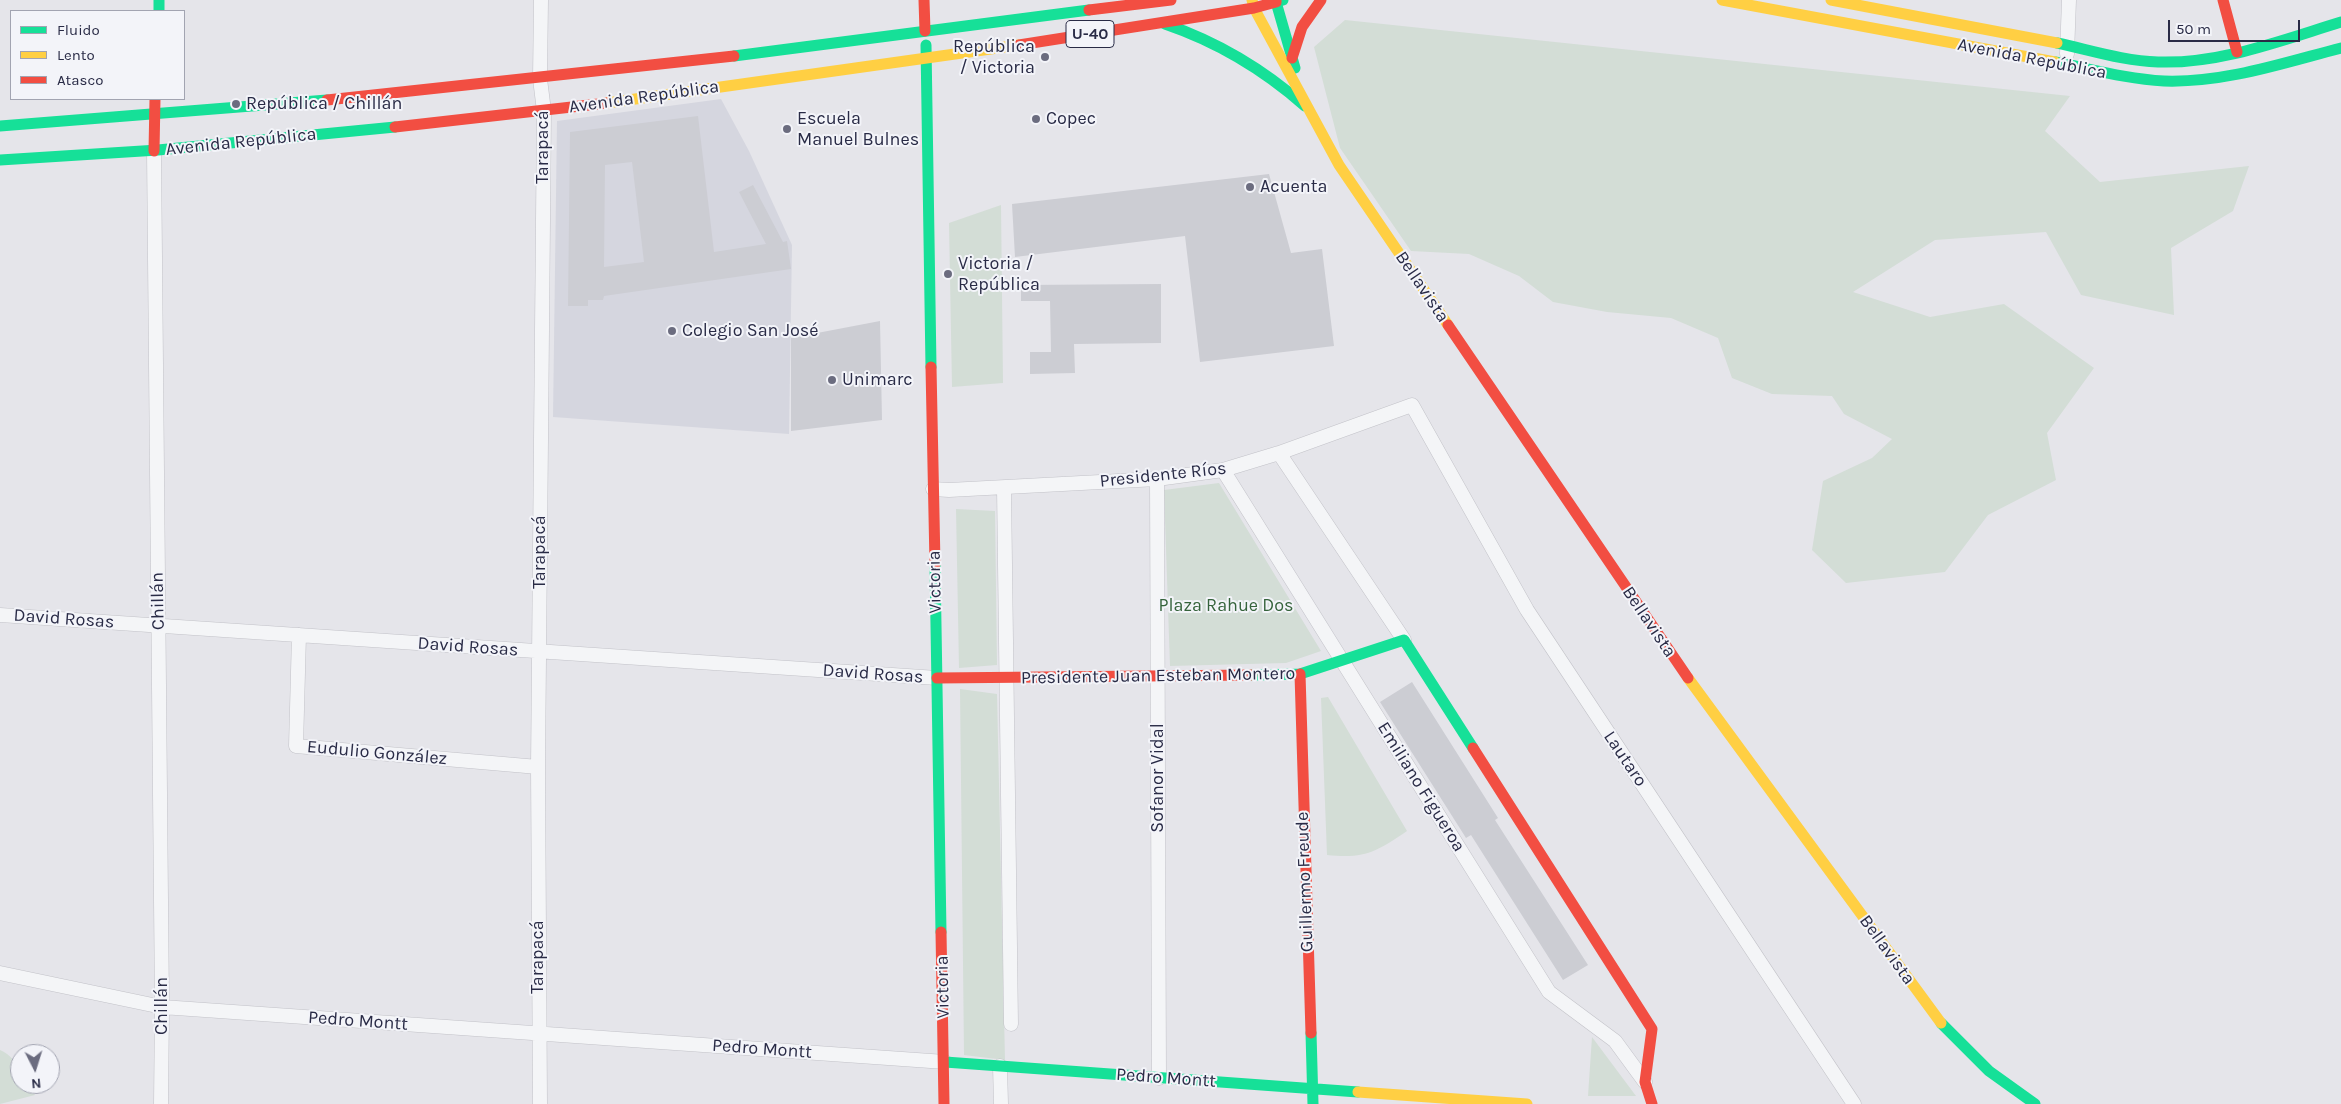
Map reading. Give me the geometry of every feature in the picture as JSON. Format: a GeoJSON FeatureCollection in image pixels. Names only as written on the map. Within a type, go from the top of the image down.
{"type":"FeatureCollection","features":[{"type":"Feature","properties":{"kind":"main road","name":"Victoria"},"geometry":{"type":"LineString","coordinates":[[924,0],[945,1062],[944,1104]]}},
{"type":"Feature","properties":{"kind":"main road","name":"Avenida República"},"geometry":{"type":"LineString","coordinates":[[0,126],[155,116],[540,79],[1171,0]]}},
{"type":"Feature","properties":{"kind":"main road"},"geometry":{"type":"LineString","coordinates":[[1292,58],[1302,26],[1321,0]]}},
{"type":"Feature","properties":{"kind":"main road","name":"Avenida República"},"geometry":{"type":"LineString","coordinates":[[1722,0],[2066,64],[2120,77],[2148,80],[2196,80],[2244,74],[2341,48]]}},
{"type":"Feature","properties":{"kind":"main road","name":"Avenida República"},"geometry":{"type":"LineString","coordinates":[[1831,0],[2068,45],[2108,56],[2150,62],[2194,60],[2237,52],[2341,22]]}},
{"type":"Feature","properties":{"kind":"main road"},"geometry":{"type":"LineString","coordinates":[[2223,0],[2237,52]]}},
{"type":"Feature","properties":{"kind":"main road","name":"Avenida República"},"geometry":{"type":"LineString","coordinates":[[0,160],[154,151],[544,111],[926,59],[1160,23],[1253,4],[1278,1]]}},
{"type":"Feature","properties":{"kind":"main road","name":"Bellavista"},"geometry":{"type":"LineString","coordinates":[[1278,1],[1305,106]]}},
{"type":"Feature","properties":{"kind":"main road","name":"Bellavista"},"geometry":{"type":"LineString","coordinates":[[1253,4],[1305,106],[1339,165],[1701,698],[1948,1032],[1989,1071],[2035,1104]]}},
{"type":"Feature","properties":{"kind":"main road"},"geometry":{"type":"LineString","coordinates":[[1160,23],[1199,36],[1242,56],[1286,88],[1305,106]]}},
{"type":"Feature","properties":{"kind":"main road","name":"Chillán"},"geometry":{"type":"LineString","coordinates":[[154,151],[155,100]]}},
{"type":"Feature","properties":{"kind":"main road","name":"Presidente Juan Esteban Montero"},"geometry":{"type":"LineString","coordinates":[[937,678],[1300,674],[1404,640]]}},
{"type":"Feature","properties":{"kind":"main road","name":"Emiliano Figueroa"},"geometry":{"type":"LineString","coordinates":[[1404,640],[1652,1029],[1645,1082],[1652,1104]]}},
{"type":"Feature","properties":{"kind":"main road","name":"Guillermo Freude"},"geometry":{"type":"LineString","coordinates":[[1300,674],[1313,1104]]}},
{"type":"Feature","properties":{"kind":"main road","name":"Pedro Montt"},"geometry":{"type":"LineString","coordinates":[[945,1062],[1527,1104]]}},
{"type":"Feature","properties":{"kind":"street","name":"Tarapacá"},"geometry":{"type":"LineString","coordinates":[[540,1104],[538,1033],[538,767],[544,111],[540,79],[541,0]]}},
{"type":"Feature","properties":{"kind":"street"},"geometry":{"type":"LineString","coordinates":[[2066,64],[2069,0]]}},
{"type":"Feature","properties":{"kind":"street","name":"Chillán"},"geometry":{"type":"LineString","coordinates":[[154,151],[162,1006],[161,1104]]}},
{"type":"Feature","properties":{"kind":"street","name":"Presidente Ríos"},"geometry":{"type":"LineString","coordinates":[[934,489],[1004,488],[1157,479],[1223,470],[1279,453],[1412,405]]}},
{"type":"Feature","properties":{"kind":"street","name":"Lautaro"},"geometry":{"type":"LineString","coordinates":[[1412,405],[1527,610],[1854,1104]]}},
{"type":"Feature","properties":{"kind":"street","name":"Emiliano Figueroa"},"geometry":{"type":"LineString","coordinates":[[1279,453],[1404,640]]}},
{"type":"Feature","properties":{"kind":"street","name":"Emiliano Figueroa"},"geometry":{"type":"LineString","coordinates":[[1223,470],[1549,992],[1615,1042],[1645,1082]]}},
{"type":"Feature","properties":{"kind":"street","name":"Sofanor Vidal"},"geometry":{"type":"LineString","coordinates":[[1157,479],[1159,1078]]}},
{"type":"Feature","properties":{"kind":"street"},"geometry":{"type":"LineString","coordinates":[[1004,488],[1010,1024]]}},
{"type":"Feature","properties":{"kind":"street","name":"David Rosas"},"geometry":{"type":"LineString","coordinates":[[0,615],[937,678]]}},
{"type":"Feature","properties":{"kind":"street","name":"Eudulio González"},"geometry":{"type":"LineString","coordinates":[[299,635],[296,746],[538,767]]}},
{"type":"Feature","properties":{"kind":"street","name":"Pedro Montt"},"geometry":{"type":"LineString","coordinates":[[0,973],[162,1006],[945,1062]]}},
{"type":"Feature","properties":{"kind":"street"},"geometry":{"type":"LineString","coordinates":[[1000,1066],[1001,1104]]}},
{"type":"Feature","properties":{"kind":"shaded area","name":"Colegio San José"},"geometry":{"type":"Polygon","coordinates":[[[721,99],[749,151],[792,245],[789,434],[553,417],[557,121],[721,99]]]}},
{"type":"Feature","properties":{"kind":"green space"},"geometry":{"type":"Polygon","coordinates":[[[1345,20],[2070,96],[2045,131],[2100,182],[2249,166],[2233,211],[2171,248],[2174,315],[2081,295],[2046,232],[1935,240],[1853,292],[1930,317],[2004,304],[2094,368],[2047,433],[2056,480],[1988,515],[1945,572],[1846,583],[1812,550],[1823,481],[1872,458],[1892,439],[1844,414],[1832,396],[1772,394],[1732,378],[1718,338],[1671,318],[1607,312],[1553,302],[1519,276],[1469,254],[1411,251],[1340,148],[1314,47],[1345,20]]]}},
{"type":"Feature","properties":{"kind":"green space"},"geometry":{"type":"Polygon","coordinates":[[[1001,205],[1003,383],[952,387],[949,223],[1001,205]]]}},
{"type":"Feature","properties":{"kind":"green space","name":"Plaza Rahue Dos"},"geometry":{"type":"Polygon","coordinates":[[[1219,483],[1321,651],[1286,663],[1170,666],[1164,490],[1219,483]]]}},
{"type":"Feature","properties":{"kind":"green space"},"geometry":{"type":"Polygon","coordinates":[[[956,509],[995,511],[997,665],[959,668],[956,509]]]}},
{"type":"Feature","properties":{"kind":"green space"},"geometry":{"type":"Polygon","coordinates":[[[960,689],[997,694],[1005,1060],[964,1055],[960,689]]]}},
{"type":"Feature","properties":{"kind":"green space"},"geometry":{"type":"Polygon","coordinates":[[[1328,697],[1407,831],[1378,849],[1361,855],[1327,855],[1321,698],[1328,697]]]}},
{"type":"Feature","properties":{"kind":"green space"},"geometry":{"type":"Polygon","coordinates":[[[1592,1037],[1636,1096],[1588,1096],[1592,1037]]]}},
{"type":"Feature","properties":{"kind":"green space"},"geometry":{"type":"Polygon","coordinates":[[[0,1050],[10,1057],[10,1094],[35,1095],[0,1104],[0,1050]]]}},
{"type":"Feature","properties":{"kind":"building"},"geometry":{"type":"Polygon","coordinates":[[[698,116],[714,252],[766,244],[739,192],[753,185],[783,242],[787,241],[791,269],[604,296],[603,300],[588,300],[588,306],[568,306],[570,132],[698,116]],[[632,162],[605,165],[604,267],[644,262],[632,162]]]}},
{"type":"Feature","properties":{"kind":"building"},"geometry":{"type":"Polygon","coordinates":[[[1269,174],[1291,253],[1322,249],[1334,346],[1200,362],[1185,236],[1015,257],[1012,204],[1269,174]]]}},
{"type":"Feature","properties":{"kind":"building"},"geometry":{"type":"Polygon","coordinates":[[[1161,284],[1161,343],[1074,344],[1075,373],[1030,374],[1030,352],[1051,352],[1050,301],[1021,301],[1021,285],[1161,284]]]}},
{"type":"Feature","properties":{"kind":"building"},"geometry":{"type":"Polygon","coordinates":[[[880,321],[882,420],[791,431],[791,338],[880,321]]]}},
{"type":"Feature","properties":{"kind":"building"},"geometry":{"type":"Polygon","coordinates":[[[1412,682],[1498,818],[1495,820],[1588,965],[1563,980],[1471,835],[1466,838],[1380,702],[1412,682]]]}},
{"type":"Feature","properties":{"kind":"traffic: fast"},"geometry":{"type":"LineString","coordinates":[[159,0],[159,10]]}},
{"type":"Feature","properties":{"kind":"traffic: fast"},"geometry":{"type":"LineString","coordinates":[[1283,0],[1276,2],[1295,68]]}},
{"type":"Feature","properties":{"kind":"traffic: fast"},"geometry":{"type":"LineString","coordinates":[[734,56],[1089,10]]}},
{"type":"Feature","properties":{"kind":"traffic: fast"},"geometry":{"type":"LineString","coordinates":[[2057,43],[2133,60],[2182,62],[2251,50],[2341,22]]}},
{"type":"Feature","properties":{"kind":"traffic: fast"},"geometry":{"type":"LineString","coordinates":[[1165,24],[1222,48],[1273,80],[1305,106]]}},
{"type":"Feature","properties":{"kind":"traffic: fast"},"geometry":{"type":"LineString","coordinates":[[926,45],[931,367]]}},
{"type":"Feature","properties":{"kind":"traffic: fast"},"geometry":{"type":"LineString","coordinates":[[2055,62],[2136,78],[2187,81],[2254,71],[2341,48]]}},
{"type":"Feature","properties":{"kind":"traffic: fast"},"geometry":{"type":"LineString","coordinates":[[0,126],[327,100]]}},
{"type":"Feature","properties":{"kind":"traffic: fast"},"geometry":{"type":"LineString","coordinates":[[0,160],[158,150],[395,127]]}},
{"type":"Feature","properties":{"kind":"traffic: fast"},"geometry":{"type":"LineString","coordinates":[[935,564],[941,932]]}},
{"type":"Feature","properties":{"kind":"traffic: fast"},"geometry":{"type":"LineString","coordinates":[[1252,675],[1300,674],[1404,640],[1473,748]]}},
{"type":"Feature","properties":{"kind":"traffic: fast"},"geometry":{"type":"LineString","coordinates":[[1941,1023],[1989,1071],[2035,1104]]}},
{"type":"Feature","properties":{"kind":"traffic: fast"},"geometry":{"type":"LineString","coordinates":[[1311,1033],[1313,1104]]}},
{"type":"Feature","properties":{"kind":"traffic: fast"},"geometry":{"type":"LineString","coordinates":[[945,1062],[1358,1092]]}},
{"type":"Feature","properties":{"kind":"traffic: slow"},"geometry":{"type":"LineString","coordinates":[[1252,0],[1254,8],[1339,165],[1448,325]]}},
{"type":"Feature","properties":{"kind":"traffic: slow"},"geometry":{"type":"LineString","coordinates":[[1722,0],[2055,62]]}},
{"type":"Feature","properties":{"kind":"traffic: slow"},"geometry":{"type":"LineString","coordinates":[[1831,0],[2057,43]]}},
{"type":"Feature","properties":{"kind":"traffic: slow"},"geometry":{"type":"LineString","coordinates":[[607,103],[1019,45]]}},
{"type":"Feature","properties":{"kind":"traffic: slow"},"geometry":{"type":"LineString","coordinates":[[1688,678],[1941,1023]]}},
{"type":"Feature","properties":{"kind":"traffic: slow"},"geometry":{"type":"LineString","coordinates":[[1358,1092],[1527,1104]]}},
{"type":"Feature","properties":{"kind":"traffic: jam"},"geometry":{"type":"LineString","coordinates":[[924,0],[925,31]]}},
{"type":"Feature","properties":{"kind":"traffic: jam"},"geometry":{"type":"LineString","coordinates":[[1089,10],[1171,0]]}},
{"type":"Feature","properties":{"kind":"traffic: jam"},"geometry":{"type":"LineString","coordinates":[[1019,45],[1254,8],[1276,2],[1276,0]]}},
{"type":"Feature","properties":{"kind":"traffic: jam"},"geometry":{"type":"LineString","coordinates":[[1292,58],[1302,27],[1321,0]]}},
{"type":"Feature","properties":{"kind":"traffic: jam"},"geometry":{"type":"LineString","coordinates":[[2223,0],[2237,52]]}},
{"type":"Feature","properties":{"kind":"traffic: jam"},"geometry":{"type":"LineString","coordinates":[[327,100],[734,56]]}},
{"type":"Feature","properties":{"kind":"traffic: jam"},"geometry":{"type":"LineString","coordinates":[[154,151],[155,100]]}},
{"type":"Feature","properties":{"kind":"traffic: jam"},"geometry":{"type":"LineString","coordinates":[[395,127],[607,103]]}},
{"type":"Feature","properties":{"kind":"traffic: jam"},"geometry":{"type":"LineString","coordinates":[[1448,325],[1688,678]]}},
{"type":"Feature","properties":{"kind":"traffic: jam"},"geometry":{"type":"LineString","coordinates":[[931,367],[935,564]]}},
{"type":"Feature","properties":{"kind":"traffic: jam"},"geometry":{"type":"LineString","coordinates":[[1300,674],[1311,1033]]}},
{"type":"Feature","properties":{"kind":"traffic: jam"},"geometry":{"type":"LineString","coordinates":[[937,678],[1252,675]]}},
{"type":"Feature","properties":{"kind":"traffic: jam"},"geometry":{"type":"LineString","coordinates":[[1473,748],[1652,1029],[1645,1082],[1652,1104]]}},
{"type":"Feature","properties":{"kind":"traffic: jam"},"geometry":{"type":"LineString","coordinates":[[941,932],[944,1104]]}},
{"type":"Feature","properties":{"kind":"place","name":"República / Victoria"},"geometry":{"type":"Point","coordinates":[1045,57]}},
{"type":"Feature","properties":{"kind":"place","name":"República / Chillán"},"geometry":{"type":"Point","coordinates":[236,104]}},
{"type":"Feature","properties":{"kind":"place","name":"Copec"},"geometry":{"type":"Point","coordinates":[1036,119]}},
{"type":"Feature","properties":{"kind":"place","name":"Escuela Manuel Bulnes"},"geometry":{"type":"Point","coordinates":[787,129]}},
{"type":"Feature","properties":{"kind":"place","name":"Acuenta"},"geometry":{"type":"Point","coordinates":[1250,187]}},
{"type":"Feature","properties":{"kind":"place","name":"Victoria / República"},"geometry":{"type":"Point","coordinates":[948,274]}},
{"type":"Feature","properties":{"kind":"place","name":"Colegio San José"},"geometry":{"type":"Point","coordinates":[672,331]}},
{"type":"Feature","properties":{"kind":"place","name":"Unimarc"},"geometry":{"type":"Point","coordinates":[832,380]}}]}
